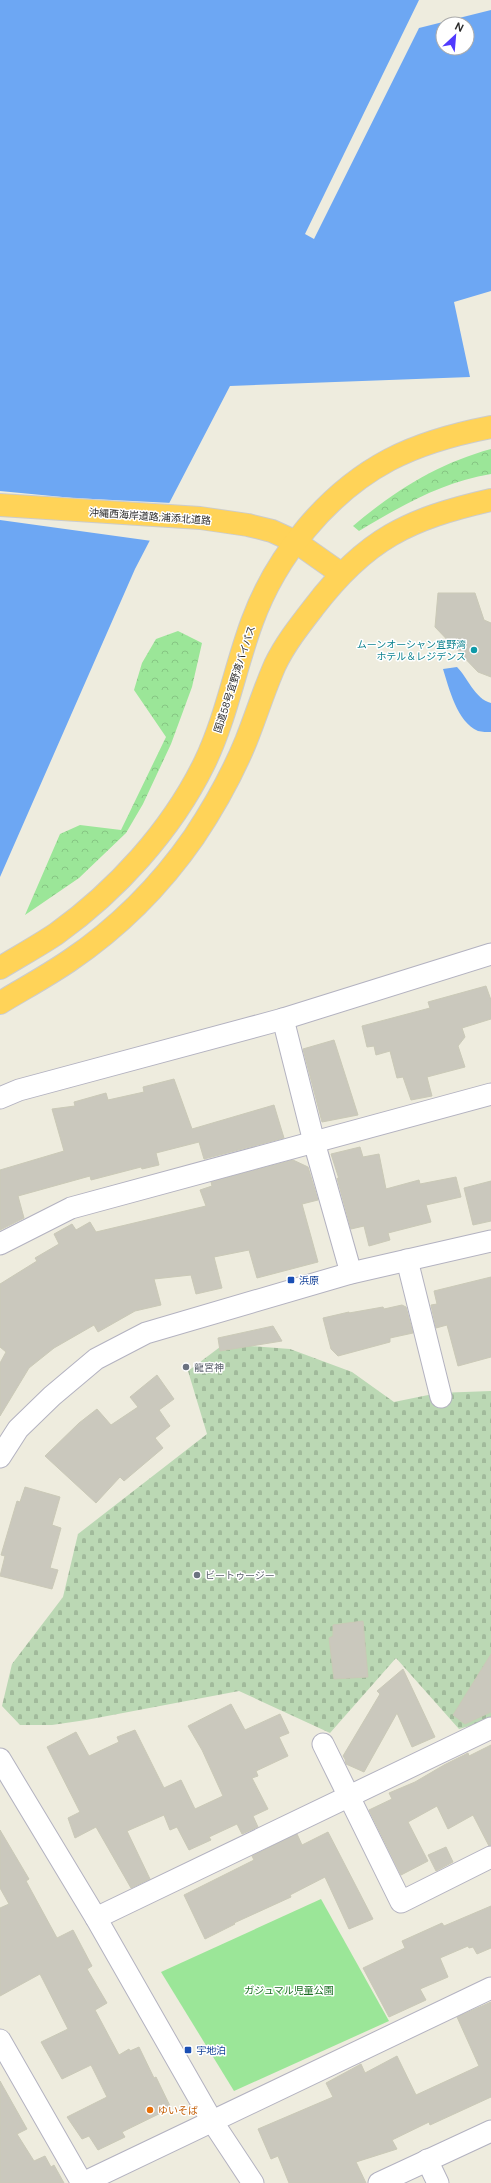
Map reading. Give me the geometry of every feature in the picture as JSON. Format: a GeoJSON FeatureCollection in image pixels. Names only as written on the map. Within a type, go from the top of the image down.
{"type":"FeatureCollection","features":[{"type":"Feature","properties":{"kind":"highway","name":"国道58号宜野湾バイパス"},"geometry":{"type":"LineString","coordinates":[[0,968],[55,934],[95,902],[131,867],[180,805],[204,764],[219,726],[253,619],[273,576],[296,542],[336,498],[369,472],[389,460],[430,442],[491,427]]}},
{"type":"Feature","properties":{"kind":"highway"},"geometry":{"type":"LineString","coordinates":[[0,1003],[40,980],[90,946],[133,910],[166,873],[206,819],[228,779],[245,743],[269,679],[284,649],[340,574],[372,546],[404,527],[434,515],[491,500]]}},
{"type":"Feature","properties":{"kind":"highway","name":"沖縄西海岸道路;浦添北道路"},"geometry":{"type":"LineString","coordinates":[[0,505],[200,518],[261,528],[296,542],[340,574]]}},
{"type":"Feature","properties":{"kind":"street"},"geometry":{"type":"LineString","coordinates":[[0,1098],[19,1090],[283,1019],[491,954]]}},
{"type":"Feature","properties":{"kind":"street"},"geometry":{"type":"LineString","coordinates":[[283,1019],[314,1142],[351,1273]]}},
{"type":"Feature","properties":{"kind":"street"},"geometry":{"type":"LineString","coordinates":[[0,1244],[71,1208],[491,1094]]}},
{"type":"Feature","properties":{"kind":"street"},"geometry":{"type":"LineString","coordinates":[[0,1457],[18,1429],[52,1396],[96,1359],[146,1333],[351,1273],[491,1241]]}},
{"type":"Feature","properties":{"kind":"street"},"geometry":{"type":"LineString","coordinates":[[407,1260],[441,1397]]}},
{"type":"Feature","properties":{"kind":"street"},"geometry":{"type":"LineString","coordinates":[[96,1918],[348,1795],[491,1728]]}},
{"type":"Feature","properties":{"kind":"street"},"geometry":{"type":"LineString","coordinates":[[323,1744],[401,1902],[491,1857]]}},
{"type":"Feature","properties":{"kind":"street"},"geometry":{"type":"LineString","coordinates":[[0,1759],[96,1918],[212,2121],[253,2183]]}},
{"type":"Feature","properties":{"kind":"street"},"geometry":{"type":"LineString","coordinates":[[0,2040],[83,2183],[491,1988]]}},
{"type":"Feature","properties":{"kind":"street"},"geometry":{"type":"LineString","coordinates":[[379,2183],[491,2131]]}},
{"type":"Feature","properties":{"kind":"street"},"geometry":{"type":"LineString","coordinates":[[427,2160],[438,2183]]}},
{"type":"Feature","properties":{"kind":"green space"},"geometry":{"type":"Polygon","coordinates":[[[491,449],[491,474],[456,483],[422,496],[359,531],[353,526],[401,490],[435,470],[491,449]]]}},
{"type":"Feature","properties":{"kind":"green space"},"geometry":{"type":"Polygon","coordinates":[[[178,631],[202,643],[192,687],[171,744],[143,804],[126,833],[79,878],[25,915],[60,834],[80,825],[121,830],[166,737],[134,690],[142,663],[156,639],[178,631]]]}},
{"type":"Feature","properties":{"kind":"green space"},"geometry":{"type":"Polygon","coordinates":[[[224,1344],[290,1349],[352,1372],[394,1402],[438,1393],[491,1391],[491,1720],[459,1729],[396,1658],[330,1733],[239,1691],[52,1725],[20,1725],[2,1706],[12,1664],[63,1597],[78,1534],[207,1434],[188,1371],[224,1344]]]}},
{"type":"Feature","properties":{"kind":"green space","name":"ガジュマル児童公園"},"geometry":{"type":"Polygon","coordinates":[[[321,1899],[389,2021],[234,2091],[161,1972],[321,1899]]]}},
{"type":"Feature","properties":{"kind":"water"},"geometry":{"type":"Polygon","coordinates":[[[0,0],[419,0],[305,234],[314,239],[419,28],[435,24],[435,56],[475,56],[475,16],[467,16],[491,10],[491,291],[454,302],[470,377],[230,386],[135,569],[0,877],[0,0]]]}},
{"type":"Feature","properties":{"kind":"water"},"geometry":{"type":"Polygon","coordinates":[[[457,667],[476,693],[485,701],[491,703],[491,732],[478,731],[471,727],[459,712],[451,695],[443,669],[457,667]]]}},
{"type":"Feature","properties":{"kind":"pier"},"geometry":{"type":"Polygon","coordinates":[[[0,491],[73,498],[172,503],[152,541],[0,520],[0,491]]]}},
{"type":"Feature","properties":{"kind":"building","name":"ムーンオーシャン宜野湾 ホテル＆レジデンス"},"geometry":{"type":"Polygon","coordinates":[[[438,593],[475,593],[484,620],[491,623],[491,677],[478,672],[435,627],[438,593]]]}},
{"type":"Feature","properties":{"kind":"building"},"geometry":{"type":"Polygon","coordinates":[[[486,986],[491,1000],[491,1019],[462,1028],[465,1037],[458,1046],[465,1067],[427,1077],[432,1096],[411,1100],[403,1077],[397,1078],[390,1051],[376,1055],[374,1046],[367,1047],[362,1026],[430,1008],[428,1002],[486,986]]]}},
{"type":"Feature","properties":{"kind":"building"},"geometry":{"type":"Polygon","coordinates":[[[334,1040],[358,1115],[322,1122],[303,1049],[334,1040]]]}},
{"type":"Feature","properties":{"kind":"building"},"geometry":{"type":"Polygon","coordinates":[[[174,1079],[192,1129],[274,1105],[284,1138],[204,1159],[199,1142],[156,1153],[159,1165],[142,1169],[141,1167],[91,1180],[90,1176],[18,1196],[24,1218],[0,1230],[0,1170],[64,1151],[52,1109],[75,1106],[74,1102],[106,1093],[108,1100],[144,1092],[143,1087],[174,1079]]]}},
{"type":"Feature","properties":{"kind":"building"},"geometry":{"type":"Polygon","coordinates":[[[360,1147],[363,1157],[379,1154],[386,1189],[419,1180],[420,1184],[456,1177],[461,1197],[426,1205],[431,1222],[388,1233],[390,1240],[369,1246],[364,1226],[351,1229],[337,1178],[339,1179],[331,1154],[360,1147]]]}},
{"type":"Feature","properties":{"kind":"building"},"geometry":{"type":"Polygon","coordinates":[[[293,1160],[308,1167],[318,1200],[302,1204],[318,1262],[257,1278],[249,1250],[214,1257],[222,1288],[196,1294],[191,1275],[154,1279],[161,1305],[135,1311],[98,1332],[94,1325],[54,1348],[29,1368],[0,1416],[0,1363],[6,1352],[0,1347],[0,1284],[37,1261],[35,1258],[59,1244],[54,1234],[72,1224],[76,1230],[90,1222],[96,1232],[206,1206],[200,1190],[212,1186],[211,1182],[293,1160]]]}},
{"type":"Feature","properties":{"kind":"building"},"geometry":{"type":"Polygon","coordinates":[[[491,1181],[491,1221],[473,1225],[464,1188],[491,1181]]]}},
{"type":"Feature","properties":{"kind":"building"},"geometry":{"type":"Polygon","coordinates":[[[491,1277],[491,1357],[458,1366],[447,1325],[436,1328],[431,1305],[437,1304],[434,1291],[491,1277]]]}},
{"type":"Feature","properties":{"kind":"building"},"geometry":{"type":"Polygon","coordinates":[[[402,1305],[406,1307],[413,1333],[390,1338],[390,1342],[338,1356],[331,1349],[323,1318],[349,1312],[383,1307],[384,1309],[402,1305]]]}},
{"type":"Feature","properties":{"kind":"building"},"geometry":{"type":"Polygon","coordinates":[[[273,1326],[282,1341],[220,1351],[218,1338],[273,1326]]]}},
{"type":"Feature","properties":{"kind":"building"},"geometry":{"type":"Polygon","coordinates":[[[157,1375],[174,1399],[159,1410],[170,1426],[155,1438],[163,1448],[124,1481],[120,1477],[96,1503],[45,1456],[79,1423],[97,1409],[111,1425],[138,1407],[130,1397],[157,1375]]]}},
{"type":"Feature","properties":{"kind":"building"},"geometry":{"type":"Polygon","coordinates":[[[25,1487],[60,1497],[52,1525],[61,1528],[50,1568],[58,1570],[52,1589],[0,1576],[5,1556],[1,1555],[17,1501],[20,1502],[25,1487]]]}},
{"type":"Feature","properties":{"kind":"building"},"geometry":{"type":"Polygon","coordinates":[[[363,1621],[368,1677],[334,1679],[329,1638],[333,1636],[333,1625],[363,1621]]]}},
{"type":"Feature","properties":{"kind":"building"},"geometry":{"type":"Polygon","coordinates":[[[491,1654],[491,1712],[465,1724],[453,1715],[491,1654]]]}},
{"type":"Feature","properties":{"kind":"building"},"geometry":{"type":"Polygon","coordinates":[[[403,1669],[435,1737],[412,1747],[397,1713],[364,1772],[346,1764],[343,1756],[380,1694],[377,1691],[403,1669]]]}},
{"type":"Feature","properties":{"kind":"building"},"geometry":{"type":"Polygon","coordinates":[[[231,1704],[245,1730],[280,1714],[289,1733],[279,1737],[288,1756],[256,1771],[258,1776],[252,1778],[268,1809],[253,1816],[258,1827],[242,1834],[237,1824],[209,1837],[211,1840],[189,1850],[177,1827],[170,1830],[164,1815],[127,1831],[150,1879],[131,1888],[96,1827],[75,1838],[68,1818],[80,1812],[47,1747],[76,1732],[89,1756],[119,1742],[117,1737],[135,1730],[164,1788],[181,1780],[195,1809],[223,1796],[202,1750],[188,1726],[231,1704]]]}},
{"type":"Feature","properties":{"kind":"building"},"geometry":{"type":"Polygon","coordinates":[[[491,1745],[491,1845],[489,1846],[473,1815],[448,1829],[437,1806],[408,1822],[428,1861],[401,1875],[369,1810],[392,1799],[389,1793],[415,1782],[468,1753],[469,1756],[491,1745]]]}},
{"type":"Feature","properties":{"kind":"building"},"geometry":{"type":"Polygon","coordinates":[[[0,1830],[29,1879],[26,1881],[57,1938],[73,1930],[92,1966],[87,1969],[107,2003],[95,2010],[119,2055],[129,2049],[130,2051],[139,2047],[171,2108],[122,2132],[125,2137],[98,2150],[89,2136],[82,2139],[67,2117],[107,2097],[91,2065],[62,2079],[41,2042],[68,2029],[40,1974],[0,1996],[0,1908],[9,1904],[0,1888],[0,1830]]]}},
{"type":"Feature","properties":{"kind":"building"},"geometry":{"type":"Polygon","coordinates":[[[328,1832],[373,1919],[349,1929],[325,1877],[290,1895],[291,1897],[234,1923],[235,1924],[205,1939],[184,1895],[254,1860],[252,1856],[297,1834],[302,1845],[328,1832]]]}},
{"type":"Feature","properties":{"kind":"building"},"geometry":{"type":"Polygon","coordinates":[[[446,1847],[453,1862],[436,1871],[428,1855],[446,1847]]]}},
{"type":"Feature","properties":{"kind":"building"},"geometry":{"type":"Polygon","coordinates":[[[491,1906],[491,1948],[477,1954],[473,1947],[469,1948],[468,1946],[440,1958],[448,1977],[420,1989],[426,2000],[389,2017],[363,1968],[405,1948],[402,1941],[442,1923],[444,1926],[491,1906]]]}},
{"type":"Feature","properties":{"kind":"building"},"geometry":{"type":"Polygon","coordinates":[[[491,2002],[491,2097],[430,2125],[429,2122],[392,2140],[397,2149],[356,2162],[366,2183],[289,2183],[278,2156],[271,2159],[258,2129],[333,2097],[326,2083],[361,2064],[365,2073],[397,2056],[416,2095],[479,2066],[457,2017],[491,2002]]]}},
{"type":"Feature","properties":{"kind":"building"},"geometry":{"type":"Polygon","coordinates":[[[0,2081],[27,2129],[17,2134],[34,2161],[45,2156],[51,2167],[54,2165],[64,2183],[0,2183],[0,2081]]]}},
{"type":"Feature","properties":{"kind":"place","name":"ムーンオーシャン宜野湾 ホテル＆レジデンス"},"geometry":{"type":"Point","coordinates":[474,650]}},
{"type":"Feature","properties":{"kind":"place","name":"浜原"},"geometry":{"type":"Point","coordinates":[291,1280]}},
{"type":"Feature","properties":{"kind":"place","name":"龍宮神"},"geometry":{"type":"Point","coordinates":[186,1367]}},
{"type":"Feature","properties":{"kind":"place","name":"ビートゥージー"},"geometry":{"type":"Point","coordinates":[197,1575]}},
{"type":"Feature","properties":{"kind":"place","name":"宇地泊"},"geometry":{"type":"Point","coordinates":[188,2050]}},
{"type":"Feature","properties":{"kind":"place","name":"ゆいそば"},"geometry":{"type":"Point","coordinates":[150,2110]}}]}
